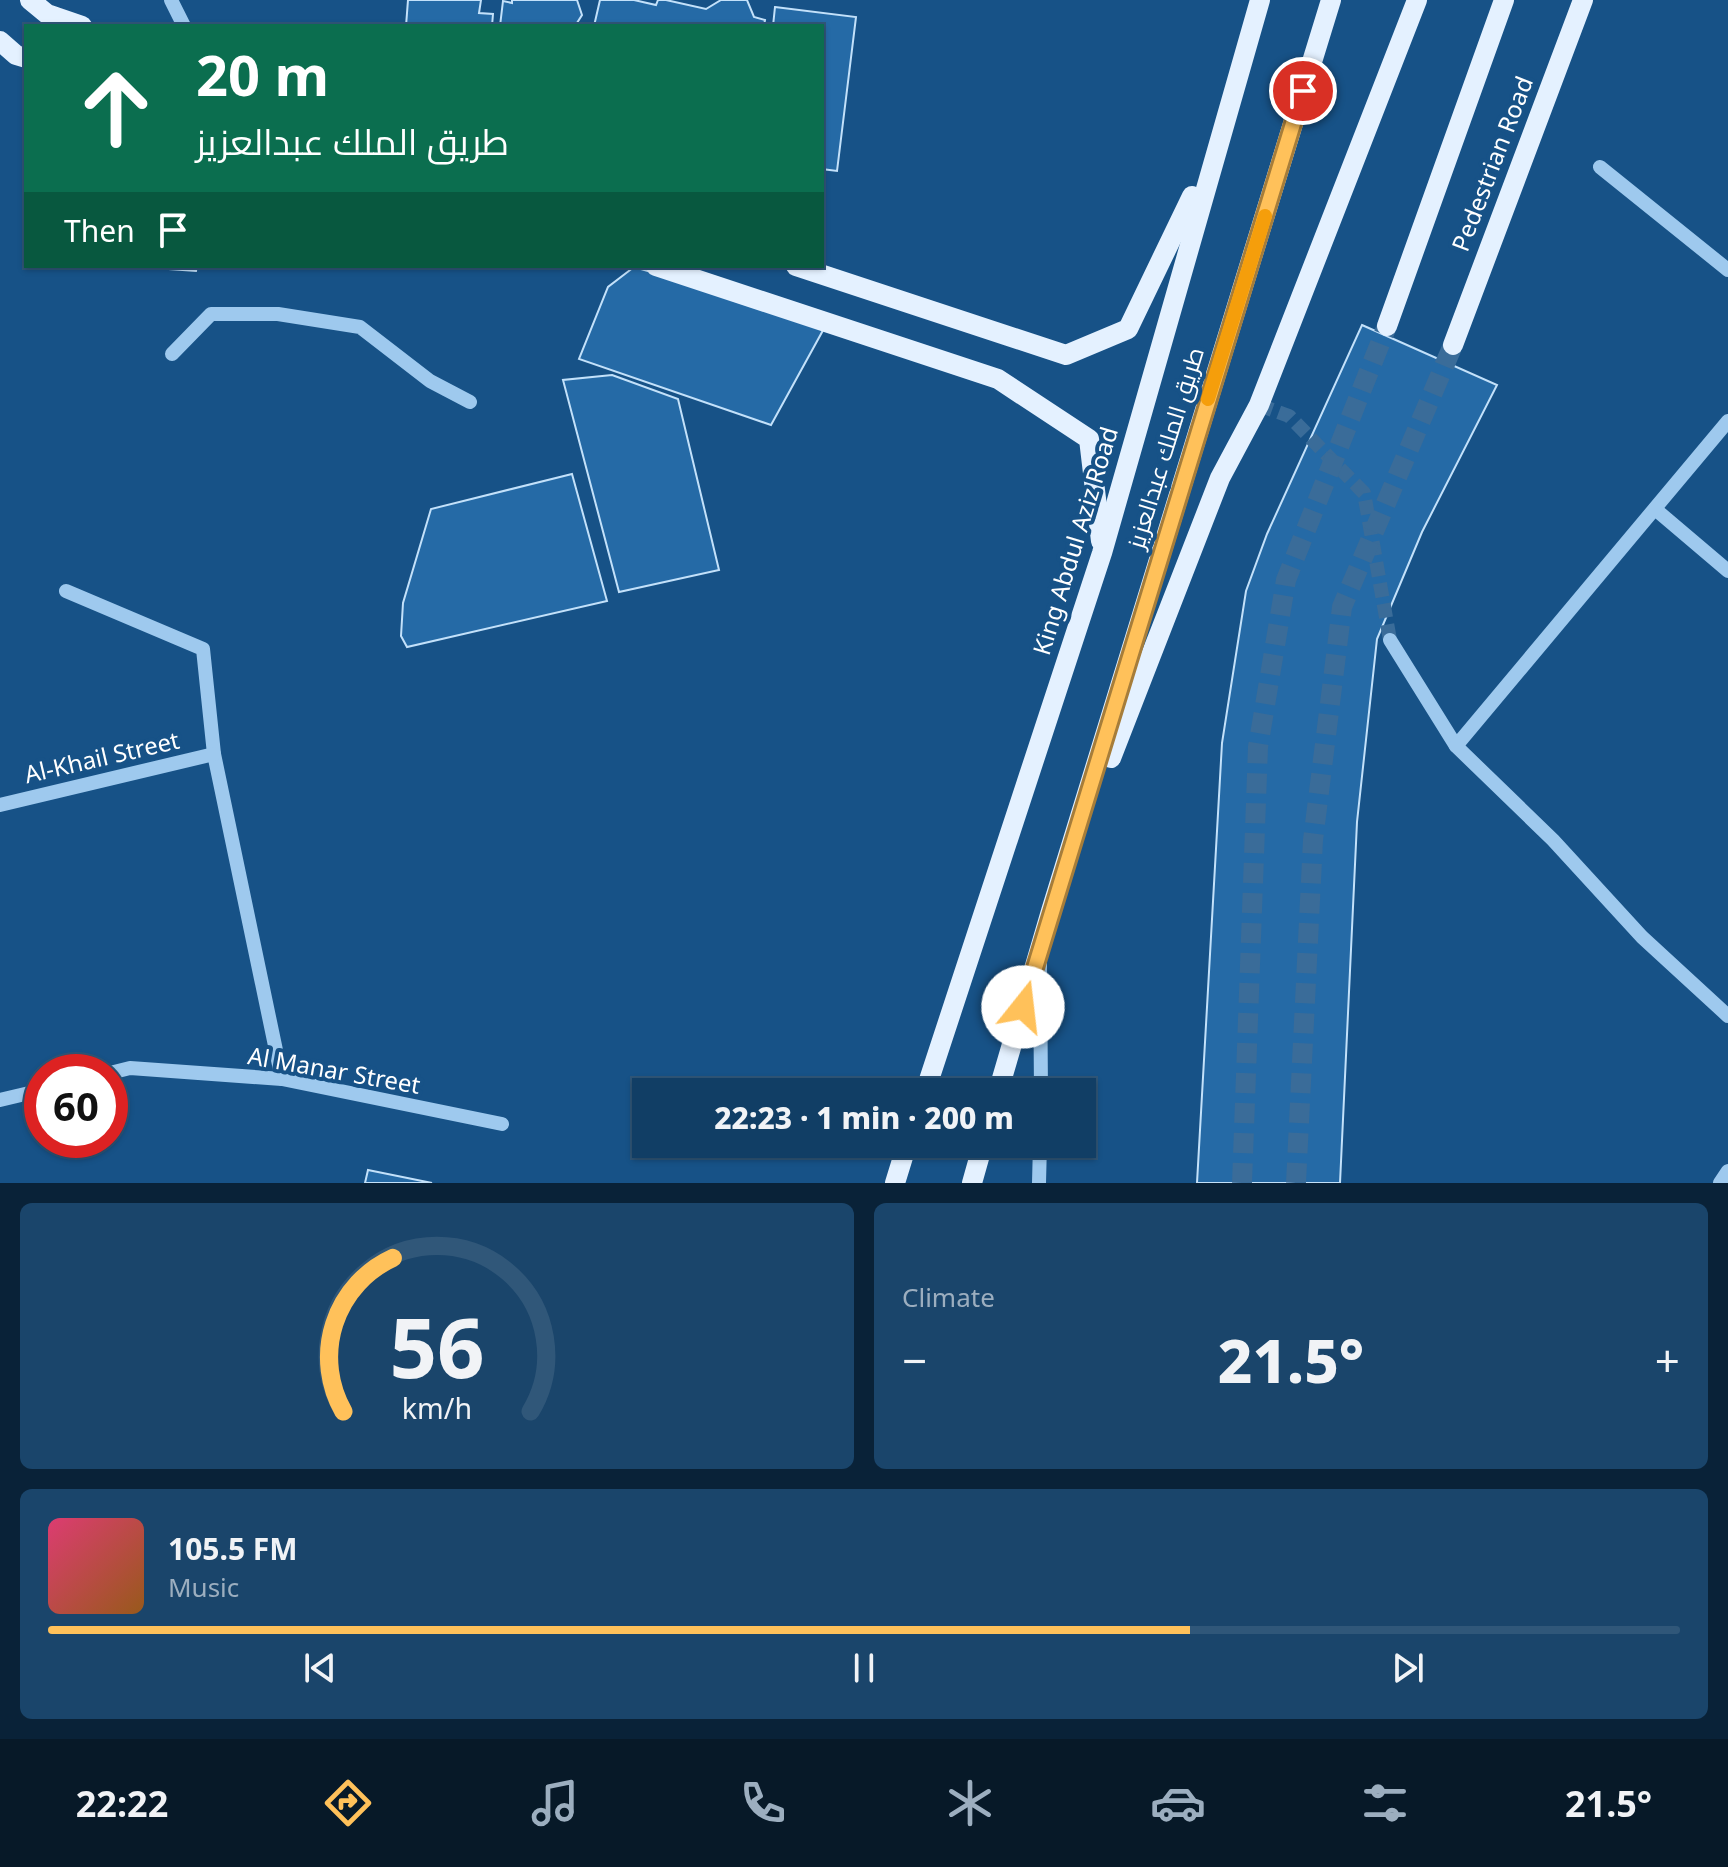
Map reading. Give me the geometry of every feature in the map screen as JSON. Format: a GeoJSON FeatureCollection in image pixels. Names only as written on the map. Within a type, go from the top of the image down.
{"type":"FeatureCollection","features":[{"type":"Feature","properties":{"kind":"main road"},"geometry":{"type":"LineString","coordinates":[[30,0],[47,14],[76,24]]}},
{"type":"Feature","properties":{"kind":"main road","name":"King Abdul Aziz Road"},"geometry":{"type":"LineString","coordinates":[[930,1078],[1102,553],[1260,0]]}},
{"type":"Feature","properties":{"kind":"main road","name":"طريق الملك عبدالعزيز"},"geometry":{"type":"LineString","coordinates":[[1051,911],[1331,0]]}},
{"type":"Feature","properties":{"kind":"main road"},"geometry":{"type":"LineString","coordinates":[[1002,1078],[1051,911],[1214,492],[1259,405],[1417,0]]}},
{"type":"Feature","properties":{"kind":"main road","name":"Pedestrian Road"},"geometry":{"type":"LineString","coordinates":[[1387,326],[1504,0]]}},
{"type":"Feature","properties":{"kind":"main road","name":"Pedestrian Road"},"geometry":{"type":"LineString","coordinates":[[1453,345],[1583,0]]}},
{"type":"Feature","properties":{"kind":"main road"},"geometry":{"type":"LineString","coordinates":[[0,41],[16,55],[24,57]]}},
{"type":"Feature","properties":{"kind":"main road"},"geometry":{"type":"LineString","coordinates":[[802,268],[1066,355],[1128,329],[1217,145]]}},
{"type":"Feature","properties":{"kind":"main road"},"geometry":{"type":"LineString","coordinates":[[662,268],[998,379],[1089,439],[1102,553]]}},
{"type":"Feature","properties":{"kind":"main road"},"geometry":{"type":"LineString","coordinates":[[895,1183],[903,1158]]}},
{"type":"Feature","properties":{"kind":"main road"},"geometry":{"type":"LineString","coordinates":[[972,1183],[979,1158]]}},
{"type":"Feature","properties":{"kind":"street"},"geometry":{"type":"LineString","coordinates":[[171,0],[183,24]]}},
{"type":"Feature","properties":{"kind":"street"},"geometry":{"type":"LineString","coordinates":[[1600,167],[1728,270]]}},
{"type":"Feature","properties":{"kind":"street"},"geometry":{"type":"LineString","coordinates":[[172,354],[211,314],[278,314],[360,327],[430,381],[470,402]]}},
{"type":"Feature","properties":{"kind":"street"},"geometry":{"type":"LineString","coordinates":[[1456,746],[1728,421]]}},
{"type":"Feature","properties":{"kind":"street"},"geometry":{"type":"LineString","coordinates":[[1655,509],[1728,571]]}},
{"type":"Feature","properties":{"kind":"street"},"geometry":{"type":"LineString","coordinates":[[66,591],[203,649],[214,754],[282,1079]]}},
{"type":"Feature","properties":{"kind":"street"},"geometry":{"type":"LineString","coordinates":[[1390,640],[1456,746],[1553,840],[1642,937],[1728,1016]]}},
{"type":"Feature","properties":{"kind":"street","name":"Al-Khail Street"},"geometry":{"type":"LineString","coordinates":[[0,805],[214,754]]}},
{"type":"Feature","properties":{"kind":"street"},"geometry":{"type":"LineString","coordinates":[[1040,951],[1041,1078]]}},
{"type":"Feature","properties":{"kind":"street","name":"Al Manar Street"},"geometry":{"type":"LineString","coordinates":[[128,1068],[282,1079],[502,1124]]}},
{"type":"Feature","properties":{"kind":"street"},"geometry":{"type":"LineString","coordinates":[[0,1100],[24,1094]]}},
{"type":"Feature","properties":{"kind":"street"},"geometry":{"type":"LineString","coordinates":[[1039,1183],[1040,1158]]}},
{"type":"Feature","properties":{"kind":"street"},"geometry":{"type":"LineString","coordinates":[[1720,1183],[1728,1171]]}},
{"type":"Feature","properties":{"kind":"building"},"geometry":{"type":"Polygon","coordinates":[[[408,0],[481,0],[479,13],[493,14],[492,24],[406,24],[408,0]]]}},
{"type":"Feature","properties":{"kind":"building"},"geometry":{"type":"Polygon","coordinates":[[[512,0],[577,0],[582,15],[576,24],[500,24],[503,1],[512,3],[512,0]]]}},
{"type":"Feature","properties":{"kind":"building"},"geometry":{"type":"Polygon","coordinates":[[[600,0],[634,0],[656,5],[658,0],[666,0],[706,9],[721,0],[747,0],[754,17],[765,20],[764,24],[594,24],[600,0]]]}},
{"type":"Feature","properties":{"kind":"building"},"geometry":{"type":"Polygon","coordinates":[[[775,7],[856,17],[837,171],[824,169],[824,24],[773,24],[775,7]]]}},
{"type":"Feature","properties":{"kind":"building"},"geometry":{"type":"Polygon","coordinates":[[[153,268],[197,268],[196,271],[153,268]]]}},
{"type":"Feature","properties":{"kind":"building"},"geometry":{"type":"Polygon","coordinates":[[[633,268],[637,268],[827,323],[771,425],[579,359],[608,287],[633,268]]]}},
{"type":"Feature","properties":{"kind":"building"},"geometry":{"type":"Polygon","coordinates":[[[1362,325],[1497,385],[1422,532],[1377,639],[1357,822],[1340,1183],[1197,1183],[1222,743],[1246,591],[1267,534],[1362,325]]]}},
{"type":"Feature","properties":{"kind":"building"},"geometry":{"type":"Polygon","coordinates":[[[612,375],[678,399],[719,570],[619,592],[563,380],[612,375]]]}},
{"type":"Feature","properties":{"kind":"building"},"geometry":{"type":"Polygon","coordinates":[[[572,474],[607,601],[407,647],[401,636],[403,603],[431,509],[572,474]]]}},
{"type":"Feature","properties":{"kind":"building"},"geometry":{"type":"Polygon","coordinates":[[[368,1170],[432,1183],[365,1183],[368,1170]]]}},
{"type":"Feature","properties":{"kind":"tunnel"},"geometry":{"type":"LineString","coordinates":[[1242,1183],[1258,747],[1286,580],[1387,326]]}},
{"type":"Feature","properties":{"kind":"tunnel"},"geometry":{"type":"LineString","coordinates":[[1296,1183],[1313,840],[1342,607],[1453,345]]}},
{"type":"Feature","properties":{"kind":"tunnel"},"geometry":{"type":"LineString","coordinates":[[1259,405],[1289,416],[1364,493],[1390,640]]}},
{"type":"Feature","properties":{"kind":"slow traffic"},"geometry":{"type":"LineString","coordinates":[[1208,399],[1265,216]]}},
{"type":"Feature","properties":{"kind":"route"},"geometry":{"type":"LineString","coordinates":[[1023,1007],[1303,91]]}}]}
